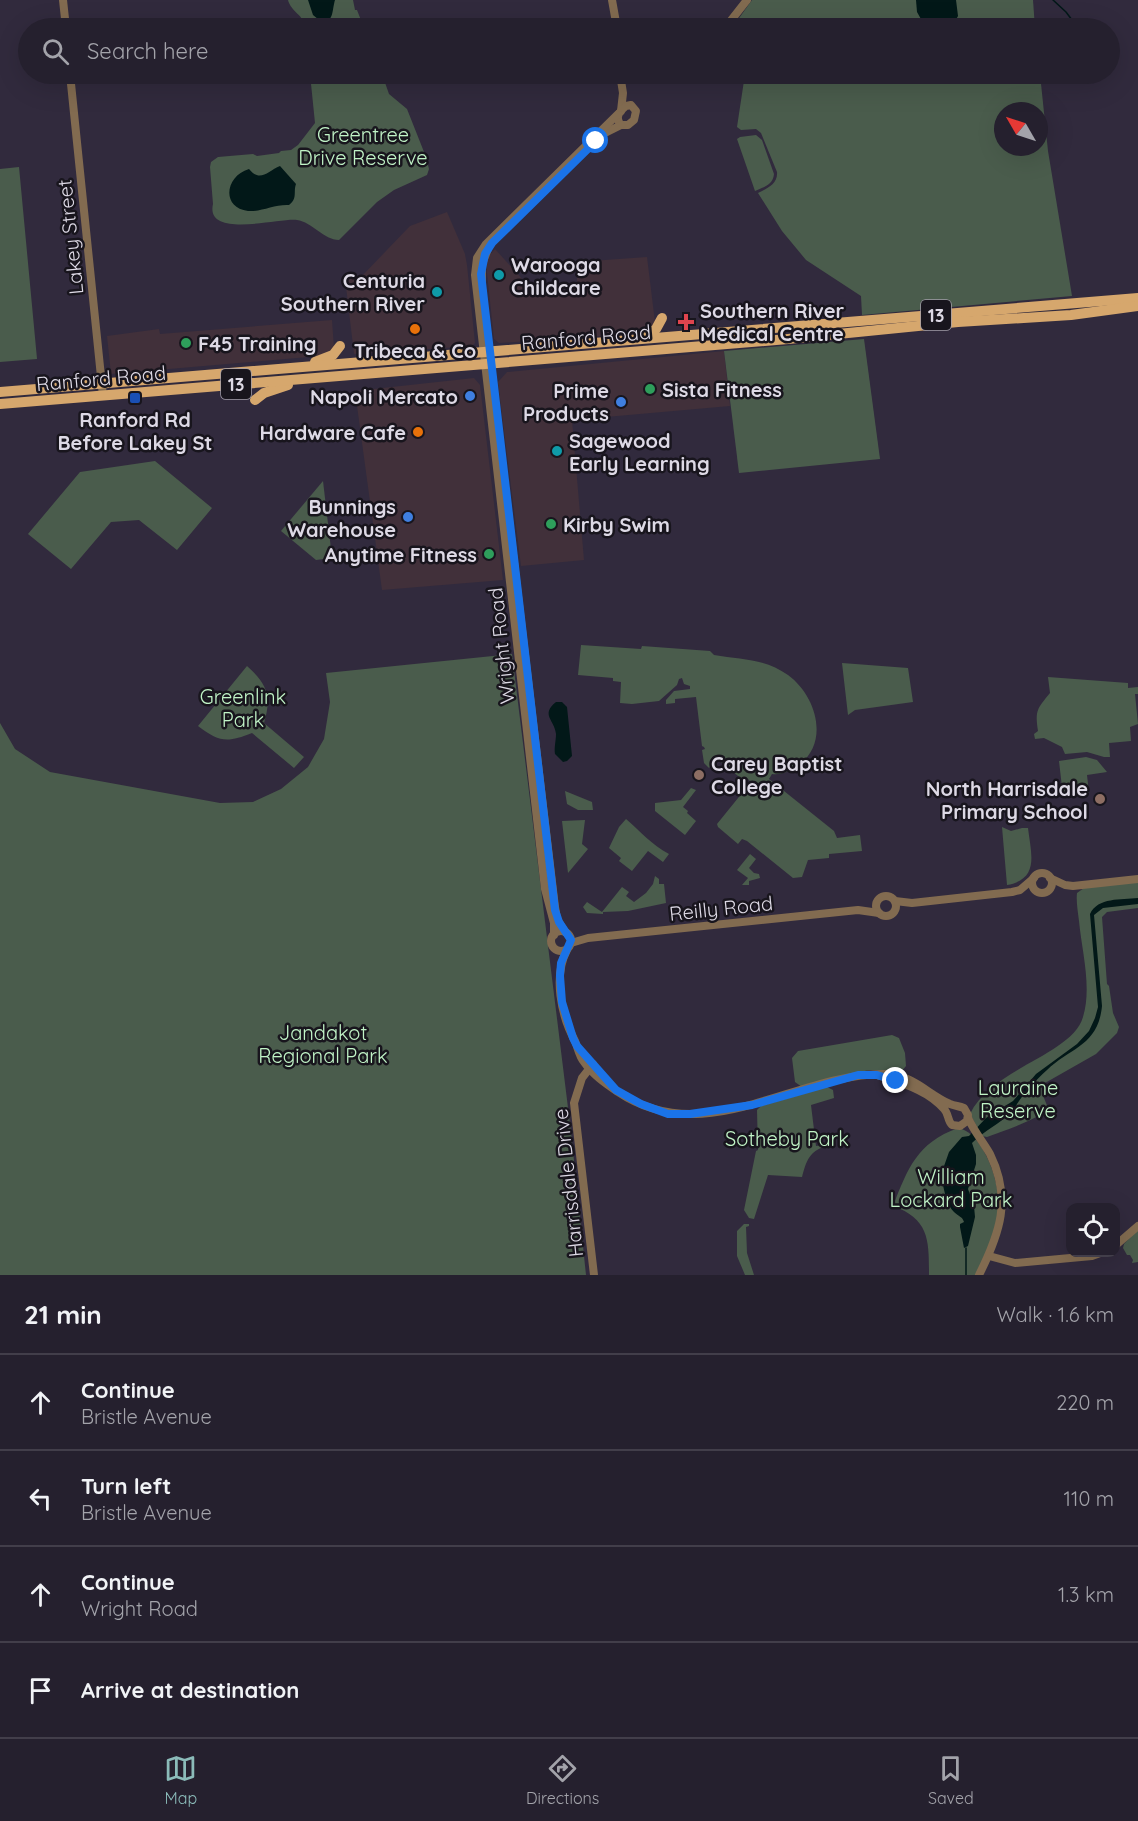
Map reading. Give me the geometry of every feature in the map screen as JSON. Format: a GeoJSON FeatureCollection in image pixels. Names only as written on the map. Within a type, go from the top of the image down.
{"type":"FeatureCollection","features":[{"type":"Feature","properties":{"kind":"main road","name":"Ranford Road"},"geometry":{"type":"LineString","coordinates":[[2,405],[299,380],[637,339],[1138,298]]}},
{"type":"Feature","properties":{"kind":"main road","name":"Ranford Road"},"geometry":{"type":"LineString","coordinates":[[0,392],[308,367],[788,339],[957,322],[1071,315],[1138,306]]}},
{"type":"Feature","properties":{"kind":"main road"},"geometry":{"type":"LineString","coordinates":[[637,339],[656,329],[662,318]]}},
{"type":"Feature","properties":{"kind":"main road"},"geometry":{"type":"LineString","coordinates":[[308,367],[314,362],[333,355],[339,346]]}},
{"type":"Feature","properties":{"kind":"main road"},"geometry":{"type":"LineString","coordinates":[[255,400],[264,393],[299,380]]}},
{"type":"Feature","properties":{"kind":"street"},"geometry":{"type":"LineString","coordinates":[[63,0],[65,18]]}},
{"type":"Feature","properties":{"kind":"street"},"geometry":{"type":"LineString","coordinates":[[610,0],[613,18]]}},
{"type":"Feature","properties":{"kind":"street"},"geometry":{"type":"LineString","coordinates":[[733,18],[747,0]]}},
{"type":"Feature","properties":{"kind":"street","name":"Lakey Street"},"geometry":{"type":"LineString","coordinates":[[71,84],[103,396]]}},
{"type":"Feature","properties":{"kind":"street"},"geometry":{"type":"LineString","coordinates":[[621,124],[618,121],[623,84]]}},
{"type":"Feature","properties":{"kind":"street"},"geometry":{"type":"LineString","coordinates":[[488,358],[481,274],[485,254],[492,243],[602,135],[621,124],[628,125],[634,120],[636,111],[627,96],[624,84]]}},
{"type":"Feature","properties":{"kind":"street"},"geometry":{"type":"LineString","coordinates":[[488,358],[475,275],[480,251],[626,106],[631,105]]}},
{"type":"Feature","properties":{"kind":"street","name":"Wright Road"},"geometry":{"type":"LineString","coordinates":[[488,358],[494,406],[494,456],[538,794],[555,910],[568,940],[561,963]]}},
{"type":"Feature","properties":{"kind":"street","name":"Wright Road"},"geometry":{"type":"LineString","coordinates":[[538,794],[545,889],[554,923],[552,942],[561,963],[562,1002],[566,1022],[577,1046],[593,1069],[616,1090],[641,1104],[662,1112],[680,1115],[752,1105],[850,1077],[893,1075],[914,1082],[956,1106]]}},
{"type":"Feature","properties":{"kind":"street"},"geometry":{"type":"LineString","coordinates":[[1020,890],[1037,875],[1043,873],[1065,885],[1074,886],[1138,879]]}},
{"type":"Feature","properties":{"kind":"street"},"geometry":{"type":"LineString","coordinates":[[1034,878],[1033,886],[1038,891]]}},
{"type":"Feature","properties":{"kind":"street"},"geometry":{"type":"LineString","coordinates":[[1049,890],[1052,885],[1050,878]]}},
{"type":"Feature","properties":{"kind":"street"},"geometry":{"type":"LineString","coordinates":[[895,905],[1020,890],[1043,893],[1065,885]]}},
{"type":"Feature","properties":{"kind":"street"},"geometry":{"type":"LineString","coordinates":[[887,896],[895,905],[893,914],[887,916],[879,913],[876,908],[877,902],[887,896]]}},
{"type":"Feature","properties":{"kind":"street","name":"Reilly Road"},"geometry":{"type":"LineString","coordinates":[[858,910],[877,902]]}},
{"type":"Feature","properties":{"kind":"street","name":"Reilly Road"},"geometry":{"type":"LineString","coordinates":[[568,940],[858,910],[879,913]]}},
{"type":"Feature","properties":{"kind":"street"},"geometry":{"type":"LineString","coordinates":[[554,935],[560,932],[568,940],[557,950]]}},
{"type":"Feature","properties":{"kind":"street","name":"Harrisdale Drive"},"geometry":{"type":"LineString","coordinates":[[593,1069],[583,1075],[574,1103],[594,1275]]}},
{"type":"Feature","properties":{"kind":"street","name":"Wright Road"},"geometry":{"type":"LineString","coordinates":[[877,1075],[913,1087],[936,1102],[948,1114]]}},
{"type":"Feature","properties":{"kind":"street"},"geometry":{"type":"LineString","coordinates":[[965,1122],[955,1126],[950,1123],[948,1114],[950,1110],[956,1106],[966,1110],[965,1122],[976,1133],[996,1170],[1002,1197],[1000,1227],[979,1275]]}},
{"type":"Feature","properties":{"kind":"street"},"geometry":{"type":"LineString","coordinates":[[1120,1242],[1138,1226]]}},
{"type":"Feature","properties":{"kind":"street"},"geometry":{"type":"LineString","coordinates":[[989,1256],[1015,1263],[1081,1257]]}},
{"type":"Feature","properties":{"kind":"shaded area"},"geometry":{"type":"Polygon","coordinates":[[[308,0],[335,0],[330,18],[317,18],[313,15],[308,0]]]}},
{"type":"Feature","properties":{"kind":"shaded area"},"geometry":{"type":"Polygon","coordinates":[[[916,0],[956,0],[958,16],[957,18],[920,18],[917,12],[916,0]]]}},
{"type":"Feature","properties":{"kind":"shaded area"},"geometry":{"type":"Polygon","coordinates":[[[280,166],[296,184],[294,197],[289,205],[248,211],[239,209],[233,204],[229,192],[235,178],[241,173],[249,169],[260,176],[280,166]]]}},
{"type":"Feature","properties":{"kind":"shaded area"},"geometry":{"type":"Polygon","coordinates":[[[447,212],[465,254],[475,343],[472,346],[354,354],[345,278],[362,276],[410,226],[447,212]]]}},
{"type":"Feature","properties":{"kind":"shaded area"},"geometry":{"type":"Polygon","coordinates":[[[495,249],[534,292],[577,289],[577,262],[647,257],[655,322],[644,333],[499,343],[494,339],[486,264],[495,249]]]}},
{"type":"Feature","properties":{"kind":"shaded area"},"geometry":{"type":"Polygon","coordinates":[[[332,320],[334,348],[320,356],[111,374],[107,336],[159,329],[160,334],[332,320]]]}},
{"type":"Feature","properties":{"kind":"shaded area"},"geometry":{"type":"Polygon","coordinates":[[[724,351],[730,406],[572,420],[584,560],[521,566],[498,382],[507,372],[724,351]]]}},
{"type":"Feature","properties":{"kind":"shaded area"},"geometry":{"type":"Polygon","coordinates":[[[474,378],[480,385],[503,580],[382,590],[355,391],[474,378]]]}},
{"type":"Feature","properties":{"kind":"shaded area"},"geometry":{"type":"Polygon","coordinates":[[[556,702],[562,702],[567,707],[572,756],[563,762],[555,754],[556,734],[549,714],[556,702]]]}},
{"type":"Feature","properties":{"kind":"shaded area"},"geometry":{"type":"Polygon","coordinates":[[[1138,898],[1138,904],[1103,908],[1094,915],[1102,1006],[1095,1030],[1082,1044],[1056,1062],[1039,1078],[1023,1095],[1012,1112],[972,1143],[976,1164],[968,1189],[975,1217],[968,1246],[964,1248],[960,1224],[964,1222],[950,1206],[943,1185],[947,1178],[943,1169],[949,1152],[962,1137],[969,1136],[986,1118],[1013,1101],[1036,1074],[1077,1044],[1089,1031],[1098,1007],[1090,914],[1104,902],[1138,898]]]}},
{"type":"Feature","properties":{"kind":"green space"},"geometry":{"type":"Polygon","coordinates":[[[288,0],[353,0],[355,10],[360,18],[301,18],[288,0]]]}},
{"type":"Feature","properties":{"kind":"green space"},"geometry":{"type":"Polygon","coordinates":[[[752,0],[1033,0],[1034,18],[739,18],[752,0]]]}},
{"type":"Feature","properties":{"kind":"green space","name":"Greentree Drive Reserve"},"geometry":{"type":"Polygon","coordinates":[[[311,84],[386,84],[389,94],[407,109],[426,157],[429,169],[427,175],[394,190],[377,202],[339,240],[328,237],[297,220],[231,224],[220,221],[214,215],[211,162],[218,157],[253,154],[257,156],[291,150],[298,145],[315,123],[311,84]]]}},
{"type":"Feature","properties":{"kind":"green space"},"geometry":{"type":"Polygon","coordinates":[[[743,84],[1041,84],[1043,102],[994,102],[994,156],[1048,156],[1048,151],[1072,296],[862,315],[861,296],[806,260],[782,231],[758,193],[772,185],[776,180],[777,172],[761,133],[756,129],[741,130],[737,127],[743,84]]]}},
{"type":"Feature","properties":{"kind":"green space"},"geometry":{"type":"Polygon","coordinates":[[[756,135],[762,140],[774,174],[770,183],[755,191],[737,139],[756,135]]]}},
{"type":"Feature","properties":{"kind":"green space"},"geometry":{"type":"Polygon","coordinates":[[[19,167],[37,359],[0,362],[0,169],[19,167]]]}},
{"type":"Feature","properties":{"kind":"green space"},"geometry":{"type":"Polygon","coordinates":[[[864,339],[880,459],[739,473],[724,351],[864,339]]]}},
{"type":"Feature","properties":{"kind":"green space"},"geometry":{"type":"Polygon","coordinates":[[[155,461],[212,508],[177,550],[139,520],[111,522],[71,569],[28,534],[80,472],[155,461]]]}},
{"type":"Feature","properties":{"kind":"green space"},"geometry":{"type":"Polygon","coordinates":[[[323,481],[331,549],[324,559],[316,560],[281,531],[323,481]]]}},
{"type":"Feature","properties":{"kind":"green space"},"geometry":{"type":"Polygon","coordinates":[[[581,645],[641,649],[642,646],[710,651],[714,655],[771,665],[788,675],[807,696],[816,722],[816,735],[813,748],[806,759],[786,772],[772,774],[769,779],[834,831],[837,838],[860,835],[862,851],[829,854],[829,858],[808,860],[802,877],[793,878],[747,841],[742,839],[738,844],[717,824],[751,782],[746,777],[743,780],[717,759],[709,768],[704,763],[702,750],[705,749],[702,746],[696,697],[675,699],[675,703],[666,704],[666,700],[674,691],[690,689],[690,686],[684,684],[682,678],[659,701],[620,703],[621,682],[613,681],[613,678],[578,675],[581,645]]]}},
{"type":"Feature","properties":{"kind":"green space","name":"Jandakot Regional Park"},"geometry":{"type":"Polygon","coordinates":[[[512,654],[571,1132],[586,1275],[0,1275],[0,723],[15,749],[50,772],[220,803],[253,802],[281,789],[308,767],[324,739],[330,702],[326,673],[512,654]]]}},
{"type":"Feature","properties":{"kind":"green space"},"geometry":{"type":"Polygon","coordinates":[[[842,663],[908,668],[913,702],[855,710],[848,715],[842,663]]]}},
{"type":"Feature","properties":{"kind":"green space","name":"Greenlink Park"},"geometry":{"type":"Polygon","coordinates":[[[247,666],[266,691],[268,705],[264,723],[304,757],[294,768],[252,733],[224,739],[198,726],[247,666]]]}},
{"type":"Feature","properties":{"kind":"green space"},"geometry":{"type":"Polygon","coordinates":[[[1048,677],[1128,683],[1128,688],[1138,687],[1138,694],[1135,694],[1138,724],[1130,727],[1131,741],[1109,743],[1110,757],[1104,757],[1087,752],[1065,754],[1062,747],[1044,738],[1035,739],[1034,734],[1038,731],[1038,710],[1050,693],[1048,677]]]}},
{"type":"Feature","properties":{"kind":"green space"},"geometry":{"type":"Polygon","coordinates":[[[1086,757],[1097,760],[1107,772],[1087,775],[1089,793],[1063,796],[1059,761],[1086,757]]]}},
{"type":"Feature","properties":{"kind":"green space"},"geometry":{"type":"Polygon","coordinates":[[[691,788],[696,790],[683,807],[696,821],[685,835],[655,811],[655,803],[681,800],[691,788]]]}},
{"type":"Feature","properties":{"kind":"green space"},"geometry":{"type":"Polygon","coordinates":[[[565,791],[592,802],[593,810],[578,810],[567,804],[565,791]]]}},
{"type":"Feature","properties":{"kind":"green space"},"geometry":{"type":"Polygon","coordinates":[[[626,819],[651,842],[669,854],[663,862],[648,851],[632,871],[619,861],[621,858],[609,848],[619,827],[626,819]]]}},
{"type":"Feature","properties":{"kind":"green space"},"geometry":{"type":"Polygon","coordinates":[[[585,820],[582,844],[588,849],[568,873],[562,821],[585,820]]]}},
{"type":"Feature","properties":{"kind":"green space"},"geometry":{"type":"Polygon","coordinates":[[[1002,827],[1011,831],[1028,828],[1031,847],[1029,871],[1018,882],[1007,885],[1002,827]]]}},
{"type":"Feature","properties":{"kind":"green space"},"geometry":{"type":"Polygon","coordinates":[[[750,854],[756,859],[749,868],[759,874],[760,878],[749,881],[749,885],[742,885],[748,878],[737,870],[750,854]]]}},
{"type":"Feature","properties":{"kind":"green space"},"geometry":{"type":"Polygon","coordinates":[[[655,876],[659,879],[659,884],[664,884],[666,903],[628,911],[603,912],[603,914],[587,913],[583,907],[587,902],[602,912],[622,887],[629,892],[626,896],[634,902],[646,893],[653,884],[655,876]]]}},
{"type":"Feature","properties":{"kind":"green space","name":"Lauraine Reserve"},"geometry":{"type":"Polygon","coordinates":[[[1138,882],[1138,908],[1107,912],[1102,917],[1107,984],[1113,1013],[1119,1027],[1117,1033],[1096,1054],[1045,1083],[1042,1093],[1048,1108],[1044,1112],[1011,1128],[987,1137],[982,1136],[970,1114],[981,1098],[995,1085],[1064,1042],[1076,1030],[1083,1017],[1087,994],[1086,969],[1077,893],[1084,888],[1138,882]]]}},
{"type":"Feature","properties":{"kind":"green space"},"geometry":{"type":"Polygon","coordinates":[[[892,1035],[899,1038],[905,1053],[906,1066],[901,1072],[871,1070],[802,1087],[795,1082],[792,1058],[798,1051],[892,1035]]]}},
{"type":"Feature","properties":{"kind":"green space","name":"Sotheby Park"},"geometry":{"type":"Polygon","coordinates":[[[827,1087],[833,1090],[834,1098],[811,1105],[816,1146],[824,1145],[823,1147],[811,1155],[802,1177],[768,1175],[754,1219],[749,1218],[744,1210],[758,1150],[757,1110],[761,1106],[827,1087]]]}},
{"type":"Feature","properties":{"kind":"green space","name":"William Lockard Park"},"geometry":{"type":"Polygon","coordinates":[[[958,1128],[975,1138],[995,1178],[998,1211],[995,1233],[976,1275],[929,1275],[929,1252],[921,1225],[905,1211],[893,1206],[909,1169],[923,1149],[944,1134],[958,1128]]]}},
{"type":"Feature","properties":{"kind":"green space"},"geometry":{"type":"Polygon","coordinates":[[[744,1224],[749,1224],[746,1227],[747,1253],[754,1275],[745,1275],[737,1256],[737,1231],[744,1224]]]}},
{"type":"Feature","properties":{"kind":"green space"},"geometry":{"type":"Polygon","coordinates":[[[1138,1229],[1138,1262],[1132,1263],[1130,1255],[1127,1255],[1123,1248],[1138,1229]]]}},
{"type":"Feature","properties":{"kind":"waterway"},"geometry":{"type":"LineString","coordinates":[[1053,0],[1070,18]]}},
{"type":"Feature","properties":{"kind":"waterway"},"geometry":{"type":"LineString","coordinates":[[966,1248],[966,1275]]}},
{"type":"Feature","properties":{"kind":"place","name":"Warooga Childcare"},"geometry":{"type":"Point","coordinates":[499,275]}},
{"type":"Feature","properties":{"kind":"place","name":"Centuria Southern River"},"geometry":{"type":"Point","coordinates":[437,292]}},
{"type":"Feature","properties":{"kind":"place","name":"Southern River Medical Centre"},"geometry":{"type":"Point","coordinates":[686,322]}},
{"type":"Feature","properties":{"kind":"place","name":"Tribeca & Co"},"geometry":{"type":"Point","coordinates":[415,329]}},
{"type":"Feature","properties":{"kind":"place","name":"F45 Training"},"geometry":{"type":"Point","coordinates":[186,343]}},
{"type":"Feature","properties":{"kind":"place","name":"Sista Fitness"},"geometry":{"type":"Point","coordinates":[650,389]}},
{"type":"Feature","properties":{"kind":"place","name":"Napoli Mercato"},"geometry":{"type":"Point","coordinates":[470,396]}},
{"type":"Feature","properties":{"kind":"place","name":"Ranford Rd Before Lakey St"},"geometry":{"type":"Point","coordinates":[135,398]}},
{"type":"Feature","properties":{"kind":"place","name":"Prime Products"},"geometry":{"type":"Point","coordinates":[621,402]}},
{"type":"Feature","properties":{"kind":"place","name":"Hardware Cafe"},"geometry":{"type":"Point","coordinates":[418,432]}},
{"type":"Feature","properties":{"kind":"place","name":"Sagewood Early Learning"},"geometry":{"type":"Point","coordinates":[557,451]}},
{"type":"Feature","properties":{"kind":"place","name":"Bunnings Warehouse"},"geometry":{"type":"Point","coordinates":[408,517]}},
{"type":"Feature","properties":{"kind":"place","name":"Kirby Swim"},"geometry":{"type":"Point","coordinates":[551,524]}},
{"type":"Feature","properties":{"kind":"place","name":"Anytime Fitness"},"geometry":{"type":"Point","coordinates":[489,554]}},
{"type":"Feature","properties":{"kind":"place","name":"Carey Baptist College"},"geometry":{"type":"Point","coordinates":[699,775]}},
{"type":"Feature","properties":{"kind":"place","name":"North Harrisdale Primary School"},"geometry":{"type":"Point","coordinates":[1100,799]}},
{"type":"Feature","properties":{"kind":"route"},"geometry":{"type":"LineString","coordinates":[[596,141],[492,243],[485,254],[481,274],[555,910],[559,922],[571,938],[570,946],[560,968],[566,1022],[577,1046],[616,1090],[634,1101],[668,1114],[680,1115],[733,1109],[858,1075],[877,1075],[896,1081]]}}]}
